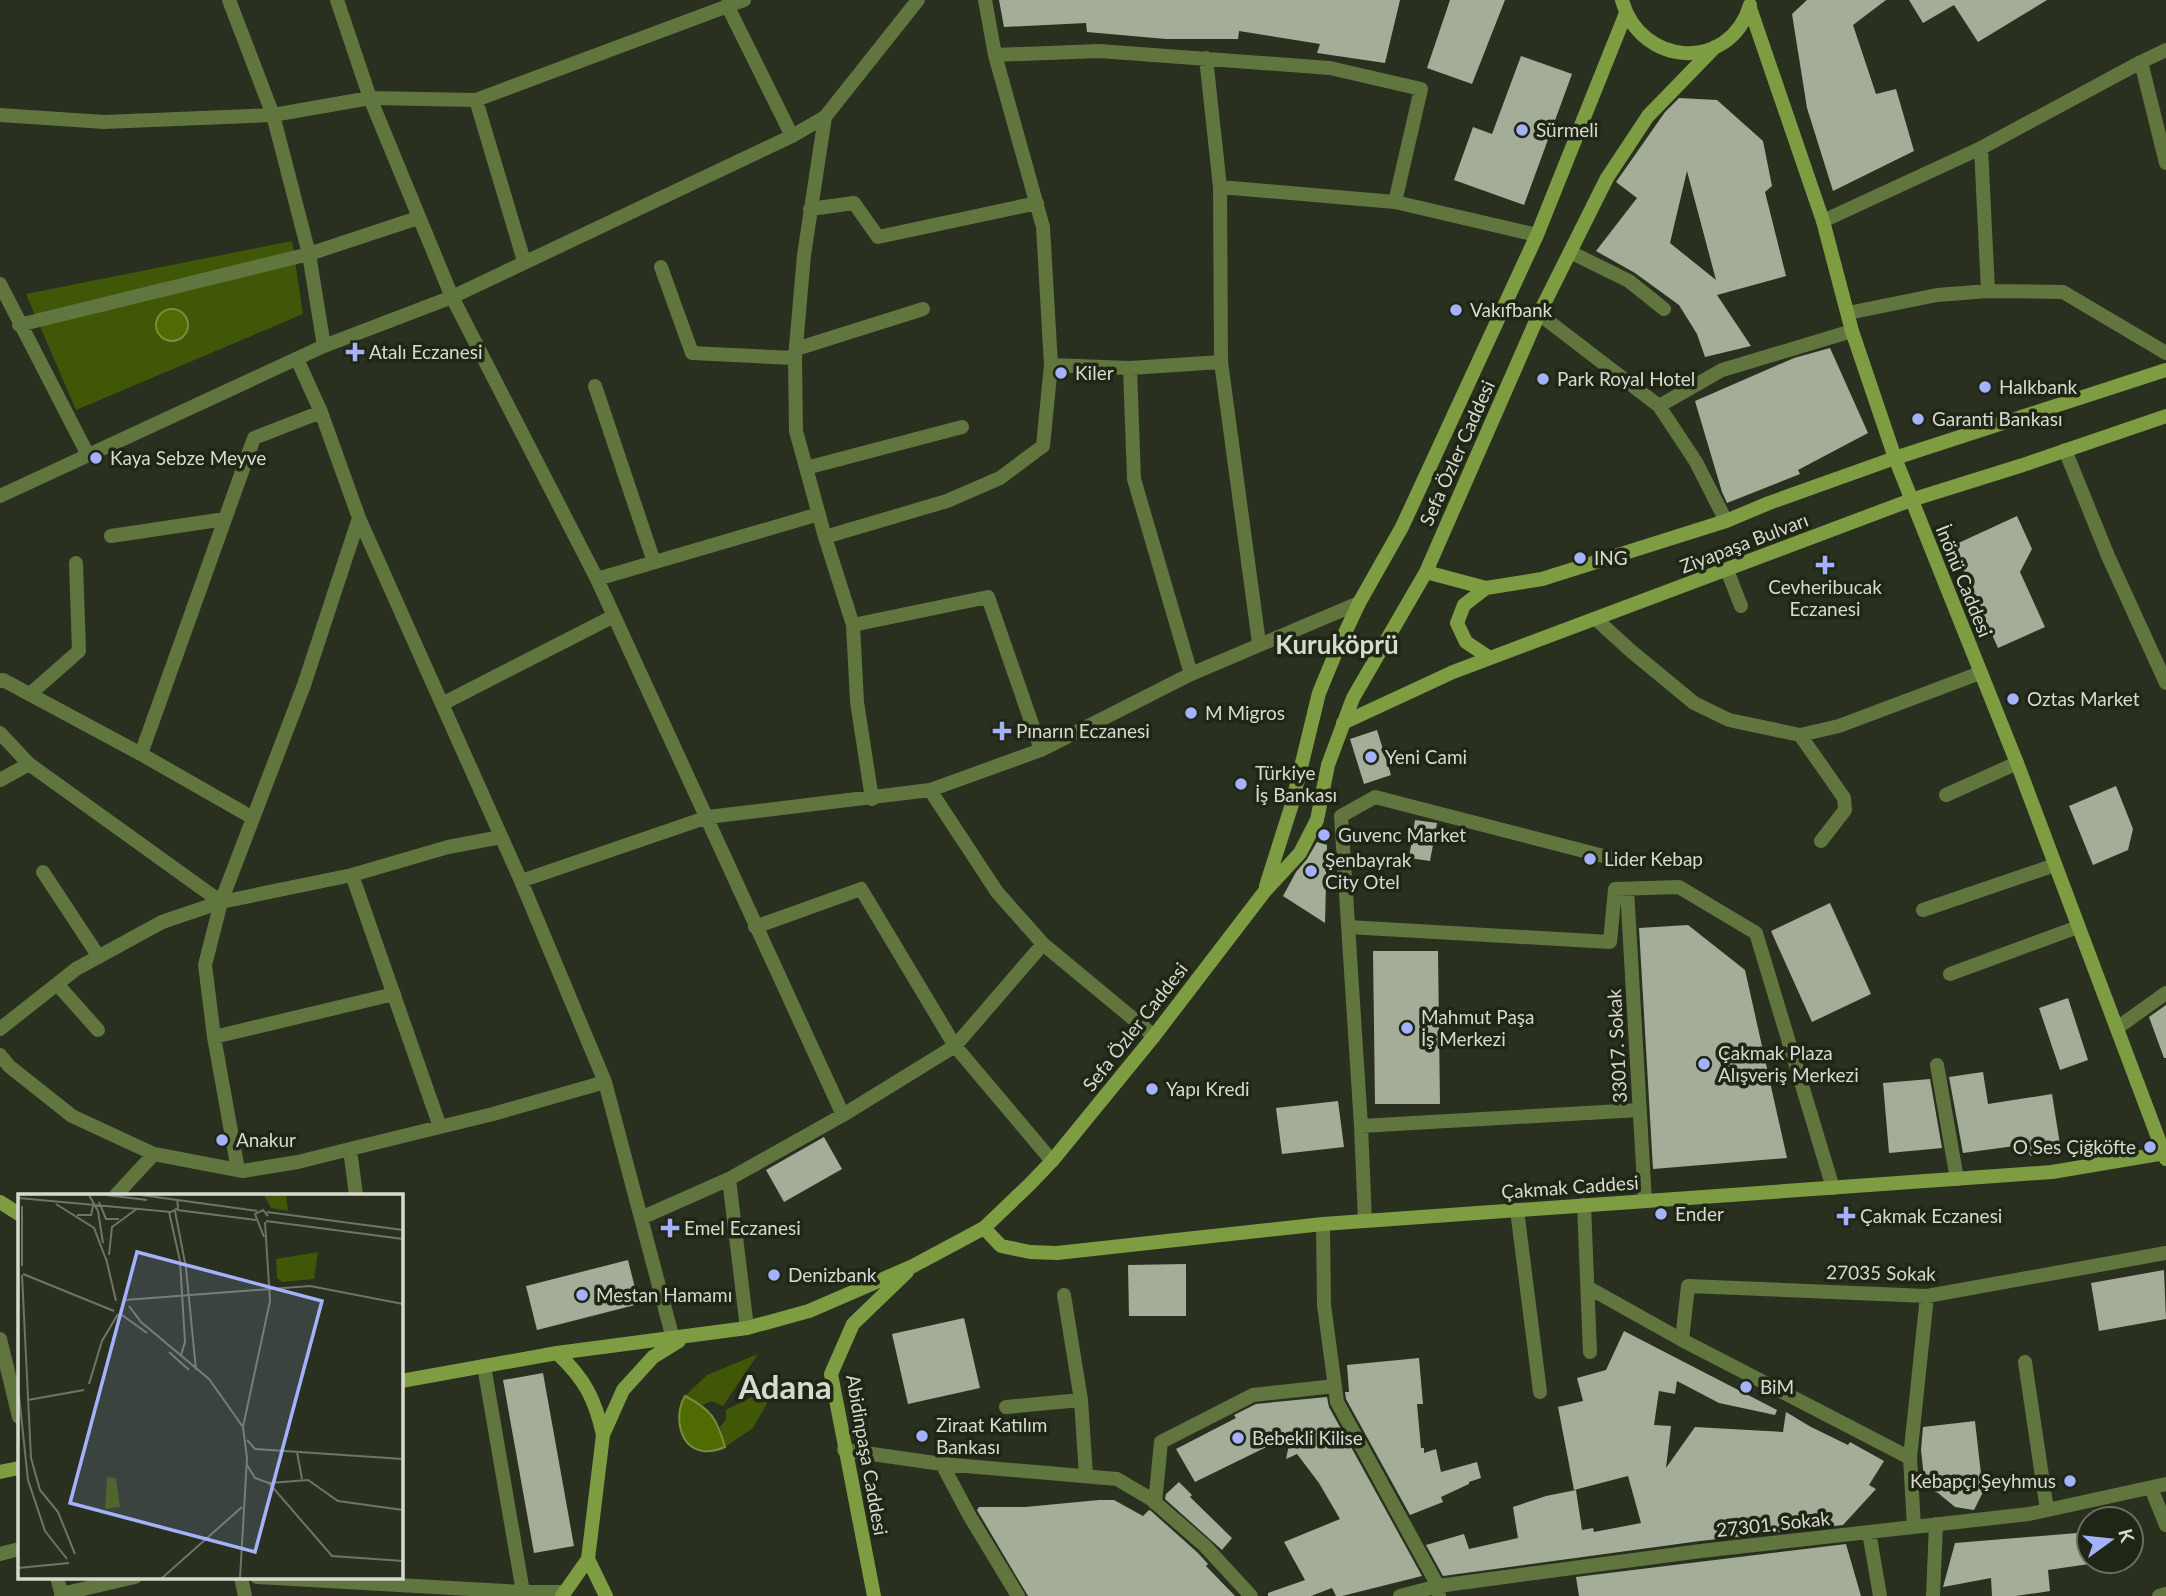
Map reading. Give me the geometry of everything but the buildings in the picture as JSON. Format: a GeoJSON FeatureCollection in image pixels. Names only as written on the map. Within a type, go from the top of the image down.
{"type":"FeatureCollection","features":[{"type":"Feature","properties":{"kind":"main road","name":"Sefa Özler Caddesi"},"geometry":{"type":"LineString","coordinates":[[913,1266],[984,1228],[1052,1161],[1154,1036],[1265,891],[1300,853],[1317,820],[1328,765],[1353,698],[1426,572],[1539,314],[1607,178],[1648,116],[1715,47],[1725,43],[1740,27],[1751,4]]}},
{"type":"Feature","properties":{"kind":"main road","name":"İnönü Caddesi"},"geometry":{"type":"LineString","coordinates":[[1751,4],[1823,221],[1852,331],[1895,458],[2017,763],[2165,1156]]}},
{"type":"Feature","properties":{"kind":"main road","name":"Sefa Özler Caddesi"},"geometry":{"type":"LineString","coordinates":[[1265,891],[1292,803],[1319,693],[1359,603],[1402,527],[1536,235],[1596,92],[1624,6]]}},
{"type":"Feature","properties":{"kind":"main road"},"geometry":{"type":"LineString","coordinates":[[1624,6],[1643,37],[1662,49],[1683,54],[1705,52],[1715,47]]}},
{"type":"Feature","properties":{"kind":"main road","name":"Ziyapaşa Bulvarı"},"geometry":{"type":"LineString","coordinates":[[1426,572],[1486,588],[1542,579],[1726,521],[1895,458],[2166,370]]}},
{"type":"Feature","properties":{"kind":"main road","name":"Ziyapaşa Bulvarı"},"geometry":{"type":"LineString","coordinates":[[1343,723],[1453,672],[1911,500],[2166,416]]}},
{"type":"Feature","properties":{"kind":"main road"},"geometry":{"type":"LineString","coordinates":[[1486,588],[1464,606],[1457,623],[1466,642],[1490,658]]}},
{"type":"Feature","properties":{"kind":"main road","name":"Çakmak Caddesi"},"geometry":{"type":"LineString","coordinates":[[984,1228],[1001,1246],[1057,1254],[1323,1224],[2052,1172],[2165,1156]]}},
{"type":"Feature","properties":{"kind":"main road"},"geometry":{"type":"LineString","coordinates":[[0,1202],[18,1213]]}},
{"type":"Feature","properties":{"kind":"main road"},"geometry":{"type":"LineString","coordinates":[[402,1381],[557,1353],[747,1328],[809,1311],[913,1266]]}},
{"type":"Feature","properties":{"kind":"main road","name":"Abidinpaşa Caddesi"},"geometry":{"type":"LineString","coordinates":[[874,1596],[831,1374],[853,1324],[913,1266]]}},
{"type":"Feature","properties":{"kind":"main road"},"geometry":{"type":"LineString","coordinates":[[564,1594],[588,1559],[603,1435],[623,1390],[653,1357],[680,1338]]}},
{"type":"Feature","properties":{"kind":"main road"},"geometry":{"type":"LineString","coordinates":[[557,1353],[584,1382],[596,1408],[603,1435]]}},
{"type":"Feature","properties":{"kind":"main road"},"geometry":{"type":"LineString","coordinates":[[0,1472],[18,1468]]}},
{"type":"Feature","properties":{"kind":"main road"},"geometry":{"type":"LineString","coordinates":[[588,1559],[606,1596]]}},
{"type":"Feature","properties":{"kind":"street"},"geometry":{"type":"LineString","coordinates":[[229,0],[272,115],[309,254],[324,346]]}},
{"type":"Feature","properties":{"kind":"street"},"geometry":{"type":"LineString","coordinates":[[337,0],[370,97],[452,297],[597,579],[843,1115]]}},
{"type":"Feature","properties":{"kind":"street"},"geometry":{"type":"LineString","coordinates":[[0,115],[104,122],[272,115],[370,97],[476,100],[744,0]]}},
{"type":"Feature","properties":{"kind":"street"},"geometry":{"type":"LineString","coordinates":[[0,496],[324,346],[452,297],[792,136],[825,117],[918,0]]}},
{"type":"Feature","properties":{"kind":"street"},"geometry":{"type":"LineString","coordinates":[[825,537],[947,501],[1000,478],[1043,446],[1051,365],[1043,228],[995,55],[985,0]]}},
{"type":"Feature","properties":{"kind":"street"},"geometry":{"type":"LineString","coordinates":[[727,5],[792,136]]}},
{"type":"Feature","properties":{"kind":"street"},"geometry":{"type":"LineString","coordinates":[[1823,221],[1982,148],[2166,50]]}},
{"type":"Feature","properties":{"kind":"street"},"geometry":{"type":"LineString","coordinates":[[995,55],[1100,51],[1206,58],[1330,68],[1421,89],[1395,202]]}},
{"type":"Feature","properties":{"kind":"street"},"geometry":{"type":"LineString","coordinates":[[1206,58],[1220,187],[1222,362],[1259,643]]}},
{"type":"Feature","properties":{"kind":"street"},"geometry":{"type":"LineString","coordinates":[[2141,62],[2166,163]]}},
{"type":"Feature","properties":{"kind":"street"},"geometry":{"type":"LineString","coordinates":[[476,100],[524,261]]}},
{"type":"Feature","properties":{"kind":"street"},"geometry":{"type":"LineString","coordinates":[[825,117],[804,255],[795,354],[796,431],[853,625],[857,702],[872,799]]}},
{"type":"Feature","properties":{"kind":"street"},"geometry":{"type":"LineString","coordinates":[[1982,148],[1988,291]]}},
{"type":"Feature","properties":{"kind":"street"},"geometry":{"type":"LineString","coordinates":[[1220,187],[1395,202],[1536,235]]}},
{"type":"Feature","properties":{"kind":"street"},"geometry":{"type":"LineString","coordinates":[[810,209],[854,203],[878,237],[1037,203]]}},
{"type":"Feature","properties":{"kind":"street"},"geometry":{"type":"LineString","coordinates":[[19,325],[309,254],[418,218]]}},
{"type":"Feature","properties":{"kind":"street"},"geometry":{"type":"LineString","coordinates":[[1570,252],[1629,281],[1664,309]]}},
{"type":"Feature","properties":{"kind":"street"},"geometry":{"type":"LineString","coordinates":[[660,267],[692,353],[795,354],[923,309]]}},
{"type":"Feature","properties":{"kind":"street"},"geometry":{"type":"LineString","coordinates":[[0,284],[88,455]]}},
{"type":"Feature","properties":{"kind":"street"},"geometry":{"type":"LineString","coordinates":[[1848,313],[1937,295],[1988,291],[2063,292],[2166,353]]}},
{"type":"Feature","properties":{"kind":"street"},"geometry":{"type":"LineString","coordinates":[[1539,314],[1660,406],[1696,462],[1726,521]]}},
{"type":"Feature","properties":{"kind":"street"},"geometry":{"type":"LineString","coordinates":[[1660,406],[1722,370],[1852,331]]}},
{"type":"Feature","properties":{"kind":"street"},"geometry":{"type":"LineString","coordinates":[[297,359],[321,412],[359,518],[521,881],[605,1082],[641,1218],[680,1338]]}},
{"type":"Feature","properties":{"kind":"street"},"geometry":{"type":"LineString","coordinates":[[1051,365],[1130,368],[1222,362]]}},
{"type":"Feature","properties":{"kind":"street"},"geometry":{"type":"LineString","coordinates":[[1130,368],[1134,479],[1191,674]]}},
{"type":"Feature","properties":{"kind":"street"},"geometry":{"type":"LineString","coordinates":[[594,386],[654,562]]}},
{"type":"Feature","properties":{"kind":"street"},"geometry":{"type":"LineString","coordinates":[[141,754],[254,438],[321,412]]}},
{"type":"Feature","properties":{"kind":"street"},"geometry":{"type":"LineString","coordinates":[[806,468],[962,427]]}},
{"type":"Feature","properties":{"kind":"street"},"geometry":{"type":"LineString","coordinates":[[2065,450],[2108,556],[2166,683]]}},
{"type":"Feature","properties":{"kind":"street"},"geometry":{"type":"LineString","coordinates":[[597,579],[819,514]]}},
{"type":"Feature","properties":{"kind":"street"},"geometry":{"type":"LineString","coordinates":[[238,1170],[214,1037],[205,965],[221,902],[304,685],[359,518]]}},
{"type":"Feature","properties":{"kind":"street"},"geometry":{"type":"LineString","coordinates":[[111,536],[225,519]]}},
{"type":"Feature","properties":{"kind":"street"},"geometry":{"type":"LineString","coordinates":[[30,694],[79,651],[76,563]]}},
{"type":"Feature","properties":{"kind":"street"},"geometry":{"type":"LineString","coordinates":[[1727,570],[1741,606]]}},
{"type":"Feature","properties":{"kind":"street"},"geometry":{"type":"LineString","coordinates":[[853,625],[988,597],[1041,750]]}},
{"type":"Feature","properties":{"kind":"street"},"geometry":{"type":"LineString","coordinates":[[521,881],[708,817],[930,790],[1041,750],[1191,674],[1359,603]]}},
{"type":"Feature","properties":{"kind":"street"},"geometry":{"type":"LineString","coordinates":[[442,704],[614,616]]}},
{"type":"Feature","properties":{"kind":"street"},"geometry":{"type":"LineString","coordinates":[[1597,620],[1631,652],[1694,703],[1730,720],[1800,735],[1839,726],[1980,673]]}},
{"type":"Feature","properties":{"kind":"street"},"geometry":{"type":"LineString","coordinates":[[0,681],[3,680],[141,754],[253,818]]}},
{"type":"Feature","properties":{"kind":"street"},"geometry":{"type":"LineString","coordinates":[[0,733],[29,764],[221,902]]}},
{"type":"Feature","properties":{"kind":"street"},"geometry":{"type":"LineString","coordinates":[[1800,735],[1844,798],[1846,810],[1821,841]]}},
{"type":"Feature","properties":{"kind":"street"},"geometry":{"type":"LineString","coordinates":[[1946,795],[2017,763]]}},
{"type":"Feature","properties":{"kind":"street"},"geometry":{"type":"LineString","coordinates":[[0,780],[29,764]]}},
{"type":"Feature","properties":{"kind":"street"},"geometry":{"type":"LineString","coordinates":[[930,790],[998,892],[1043,944],[1154,1036]]}},
{"type":"Feature","properties":{"kind":"street"},"geometry":{"type":"LineString","coordinates":[[1364,1221],[1361,1126],[1341,816],[1375,797],[1615,859]]}},
{"type":"Feature","properties":{"kind":"street"},"geometry":{"type":"LineString","coordinates":[[0,1029],[76,969],[162,922],[221,902],[352,875],[448,846],[501,837]]}},
{"type":"Feature","properties":{"kind":"street"},"geometry":{"type":"LineString","coordinates":[[1923,910],[2055,864]]}},
{"type":"Feature","properties":{"kind":"street"},"geometry":{"type":"LineString","coordinates":[[43,872],[99,957]]}},
{"type":"Feature","properties":{"kind":"street"},"geometry":{"type":"LineString","coordinates":[[352,875],[440,1127]]}},
{"type":"Feature","properties":{"kind":"street"},"geometry":{"type":"LineString","coordinates":[[1348,927],[1610,942],[1615,889],[1679,887],[1756,933],[1833,1188]]}},
{"type":"Feature","properties":{"kind":"street"},"geometry":{"type":"LineString","coordinates":[[755,927],[861,889],[955,1046],[1052,1161]]}},
{"type":"Feature","properties":{"kind":"street","name":"33017. Sokak"},"geometry":{"type":"LineString","coordinates":[[1628,889],[1645,1201]]}},
{"type":"Feature","properties":{"kind":"street"},"geometry":{"type":"LineString","coordinates":[[1950,974],[2078,927]]}},
{"type":"Feature","properties":{"kind":"street"},"geometry":{"type":"LineString","coordinates":[[641,1218],[729,1179],[843,1115],[955,1046],[1043,944]]}},
{"type":"Feature","properties":{"kind":"street"},"geometry":{"type":"LineString","coordinates":[[57,984],[98,1030]]}},
{"type":"Feature","properties":{"kind":"street"},"geometry":{"type":"LineString","coordinates":[[2117,1028],[2166,993]]}},
{"type":"Feature","properties":{"kind":"street"},"geometry":{"type":"LineString","coordinates":[[214,1037],[394,994]]}},
{"type":"Feature","properties":{"kind":"street"},"geometry":{"type":"LineString","coordinates":[[0,1055],[9,1066],[72,1116],[154,1154],[238,1170],[298,1162],[605,1082]]}},
{"type":"Feature","properties":{"kind":"street"},"geometry":{"type":"LineString","coordinates":[[1937,1065],[1956,1179]]}},
{"type":"Feature","properties":{"kind":"street"},"geometry":{"type":"LineString","coordinates":[[1361,1126],[1639,1110]]}},
{"type":"Feature","properties":{"kind":"street"},"geometry":{"type":"LineString","coordinates":[[350,1149],[356,1194]]}},
{"type":"Feature","properties":{"kind":"street"},"geometry":{"type":"LineString","coordinates":[[117,1194],[154,1154]]}},
{"type":"Feature","properties":{"kind":"street"},"geometry":{"type":"LineString","coordinates":[[729,1179],[747,1328]]}},
{"type":"Feature","properties":{"kind":"street"},"geometry":{"type":"LineString","coordinates":[[1584,1205],[1590,1352]]}},
{"type":"Feature","properties":{"kind":"street"},"geometry":{"type":"LineString","coordinates":[[1517,1210],[1541,1392]]}},
{"type":"Feature","properties":{"kind":"street"},"geometry":{"type":"LineString","coordinates":[[1323,1224],[1324,1305],[1337,1402],[1439,1591]]}},
{"type":"Feature","properties":{"kind":"street","name":"27035 Sokak"},"geometry":{"type":"LineString","coordinates":[[1682,1340],[1688,1286],[1927,1296],[2166,1253]]}},
{"type":"Feature","properties":{"kind":"street"},"geometry":{"type":"LineString","coordinates":[[1589,1288],[1682,1340],[1910,1458]]}},
{"type":"Feature","properties":{"kind":"street"},"geometry":{"type":"LineString","coordinates":[[1064,1295],[1081,1400],[1086,1476]]}},
{"type":"Feature","properties":{"kind":"street"},"geometry":{"type":"LineString","coordinates":[[1914,1527],[1910,1458],[1927,1296]]}},
{"type":"Feature","properties":{"kind":"street"},"geometry":{"type":"LineString","coordinates":[[0,1339],[18,1413]]}},
{"type":"Feature","properties":{"kind":"street"},"geometry":{"type":"LineString","coordinates":[[2025,1362],[2047,1510]]}},
{"type":"Feature","properties":{"kind":"street"},"geometry":{"type":"LineString","coordinates":[[484,1366],[523,1592]]}},
{"type":"Feature","properties":{"kind":"street"},"geometry":{"type":"LineString","coordinates":[[1156,1503],[1161,1442],[1253,1395],[1335,1386]]}},
{"type":"Feature","properties":{"kind":"street"},"geometry":{"type":"LineString","coordinates":[[1006,1407],[1081,1400]]}},
{"type":"Feature","properties":{"kind":"street"},"geometry":{"type":"LineString","coordinates":[[844,1450],[942,1464],[1117,1479],[1156,1503],[1205,1546],[1251,1596]]}},
{"type":"Feature","properties":{"kind":"street"},"geometry":{"type":"LineString","coordinates":[[942,1464],[1018,1596]]}},
{"type":"Feature","properties":{"kind":"street","name":"27301. Sokak"},"geometry":{"type":"LineString","coordinates":[[1400,1596],[1701,1551],[2047,1510],[2166,1484]]}},
{"type":"Feature","properties":{"kind":"street"},"geometry":{"type":"LineString","coordinates":[[2151,1488],[2166,1525]]}},
{"type":"Feature","properties":{"kind":"street"},"geometry":{"type":"LineString","coordinates":[[1933,1596],[1936,1524]]}},
{"type":"Feature","properties":{"kind":"street"},"geometry":{"type":"LineString","coordinates":[[1869,1532],[1880,1596]]}},
{"type":"Feature","properties":{"kind":"street"},"geometry":{"type":"LineString","coordinates":[[0,1554],[18,1549]]}},
{"type":"Feature","properties":{"kind":"street"},"geometry":{"type":"LineString","coordinates":[[57,1578],[62,1595],[131,1578]]}},
{"type":"Feature","properties":{"kind":"street"},"geometry":{"type":"LineString","coordinates":[[241,1578],[246,1596]]}},
{"type":"Feature","properties":{"kind":"street"},"geometry":{"type":"LineString","coordinates":[[275,1578],[564,1594]]}},
{"type":"Feature","properties":{"kind":"street"},"geometry":{"type":"LineString","coordinates":[[2159,1596],[2166,1594]]}},
{"type":"Feature","properties":{"kind":"shaded area"},"geometry":{"type":"Polygon","coordinates":[[[292,241],[303,314],[76,410],[26,294],[292,241]]]}},
{"type":"Feature","properties":{"kind":"shaded area"},"geometry":{"type":"Polygon","coordinates":[[[172,309],[183,314],[188,325],[183,336],[172,341],[161,336],[156,325],[161,314],[172,309]]]}},
{"type":"Feature","properties":{"kind":"shaded area"},"geometry":{"type":"Polygon","coordinates":[[[758,1354],[723,1406],[711,1401],[703,1405],[685,1396],[707,1375],[758,1354]]]}},
{"type":"Feature","properties":{"kind":"shaded area"},"geometry":{"type":"Polygon","coordinates":[[[778,1384],[753,1428],[725,1447],[720,1427],[726,1419],[726,1410],[778,1384]]]}},
{"type":"Feature","properties":{"kind":"shaded area"},"geometry":{"type":"Polygon","coordinates":[[[685,1396],[712,1416],[725,1447],[703,1451],[695,1448],[683,1437],[679,1420],[685,1396]]]}},
{"type":"Feature","properties":{"kind":"place","name":"Sürmeli"},"geometry":{"type":"Point","coordinates":[1522,130]}},
{"type":"Feature","properties":{"kind":"place","name":"Vakıfbank"},"geometry":{"type":"Point","coordinates":[1456,310]}},
{"type":"Feature","properties":{"kind":"place","name":"Atalı Eczanesi"},"geometry":{"type":"Point","coordinates":[355,352]}},
{"type":"Feature","properties":{"kind":"place","name":"Kiler"},"geometry":{"type":"Point","coordinates":[1061,373]}},
{"type":"Feature","properties":{"kind":"place","name":"Park Royal Hotel"},"geometry":{"type":"Point","coordinates":[1543,379]}},
{"type":"Feature","properties":{"kind":"place","name":"Halkbank"},"geometry":{"type":"Point","coordinates":[1985,387]}},
{"type":"Feature","properties":{"kind":"place","name":"Garanti Bankası"},"geometry":{"type":"Point","coordinates":[1918,419]}},
{"type":"Feature","properties":{"kind":"place","name":"Kaya Sebze Meyve"},"geometry":{"type":"Point","coordinates":[96,458]}},
{"type":"Feature","properties":{"kind":"place","name":"ING"},"geometry":{"type":"Point","coordinates":[1580,558]}},
{"type":"Feature","properties":{"kind":"place","name":"Cevheribucak Eczanesi"},"geometry":{"type":"Point","coordinates":[1825,565]}},
{"type":"Feature","properties":{"kind":"place","name":"Oztas Market"},"geometry":{"type":"Point","coordinates":[2013,699]}},
{"type":"Feature","properties":{"kind":"place","name":"M Migros"},"geometry":{"type":"Point","coordinates":[1191,713]}},
{"type":"Feature","properties":{"kind":"place","name":"Pınarın Eczanesi"},"geometry":{"type":"Point","coordinates":[1002,731]}},
{"type":"Feature","properties":{"kind":"place","name":"Yeni Cami"},"geometry":{"type":"Point","coordinates":[1371,757]}},
{"type":"Feature","properties":{"kind":"place","name":"Türkiye İş Bankası"},"geometry":{"type":"Point","coordinates":[1241,784]}},
{"type":"Feature","properties":{"kind":"place","name":"Guvenc Market"},"geometry":{"type":"Point","coordinates":[1324,835]}},
{"type":"Feature","properties":{"kind":"place","name":"Lider Kebap"},"geometry":{"type":"Point","coordinates":[1590,859]}},
{"type":"Feature","properties":{"kind":"place","name":"Şenbayrak City Otel"},"geometry":{"type":"Point","coordinates":[1311,871]}},
{"type":"Feature","properties":{"kind":"place","name":"Mahmut Paşa İş Merkezi"},"geometry":{"type":"Point","coordinates":[1407,1028]}},
{"type":"Feature","properties":{"kind":"place","name":"Çakmak Plaza Alışveriş Merkezi"},"geometry":{"type":"Point","coordinates":[1704,1064]}},
{"type":"Feature","properties":{"kind":"place","name":"Yapı Kredi"},"geometry":{"type":"Point","coordinates":[1152,1089]}},
{"type":"Feature","properties":{"kind":"place","name":"Anakur"},"geometry":{"type":"Point","coordinates":[222,1140]}},
{"type":"Feature","properties":{"kind":"place","name":"O Ses Çiğköfte"},"geometry":{"type":"Point","coordinates":[2150,1147]}},
{"type":"Feature","properties":{"kind":"place","name":"Ender"},"geometry":{"type":"Point","coordinates":[1661,1214]}},
{"type":"Feature","properties":{"kind":"place","name":"Çakmak Eczanesi"},"geometry":{"type":"Point","coordinates":[1846,1216]}},
{"type":"Feature","properties":{"kind":"place","name":"Emel Eczanesi"},"geometry":{"type":"Point","coordinates":[670,1228]}},
{"type":"Feature","properties":{"kind":"place","name":"Denizbank"},"geometry":{"type":"Point","coordinates":[774,1275]}},
{"type":"Feature","properties":{"kind":"place","name":"Mestan Hamamı"},"geometry":{"type":"Point","coordinates":[582,1295]}},
{"type":"Feature","properties":{"kind":"place","name":"BiM"},"geometry":{"type":"Point","coordinates":[1746,1387]}},
{"type":"Feature","properties":{"kind":"place","name":"Ziraat Katılım Bankası"},"geometry":{"type":"Point","coordinates":[922,1436]}},
{"type":"Feature","properties":{"kind":"place","name":"Bebekli Kilise"},"geometry":{"type":"Point","coordinates":[1238,1438]}},
{"type":"Feature","properties":{"kind":"place","name":"Kebapçı Şeyhmus"},"geometry":{"type":"Point","coordinates":[2070,1481]}},
{"type":"Feature","properties":{"kind":"district","name":"Kuruköprü"},"geometry":{"type":"Point","coordinates":[1337,645]}},
{"type":"Feature","properties":{"kind":"district","name":"Adana"},"geometry":{"type":"Point","coordinates":[785,1387]}}]}
